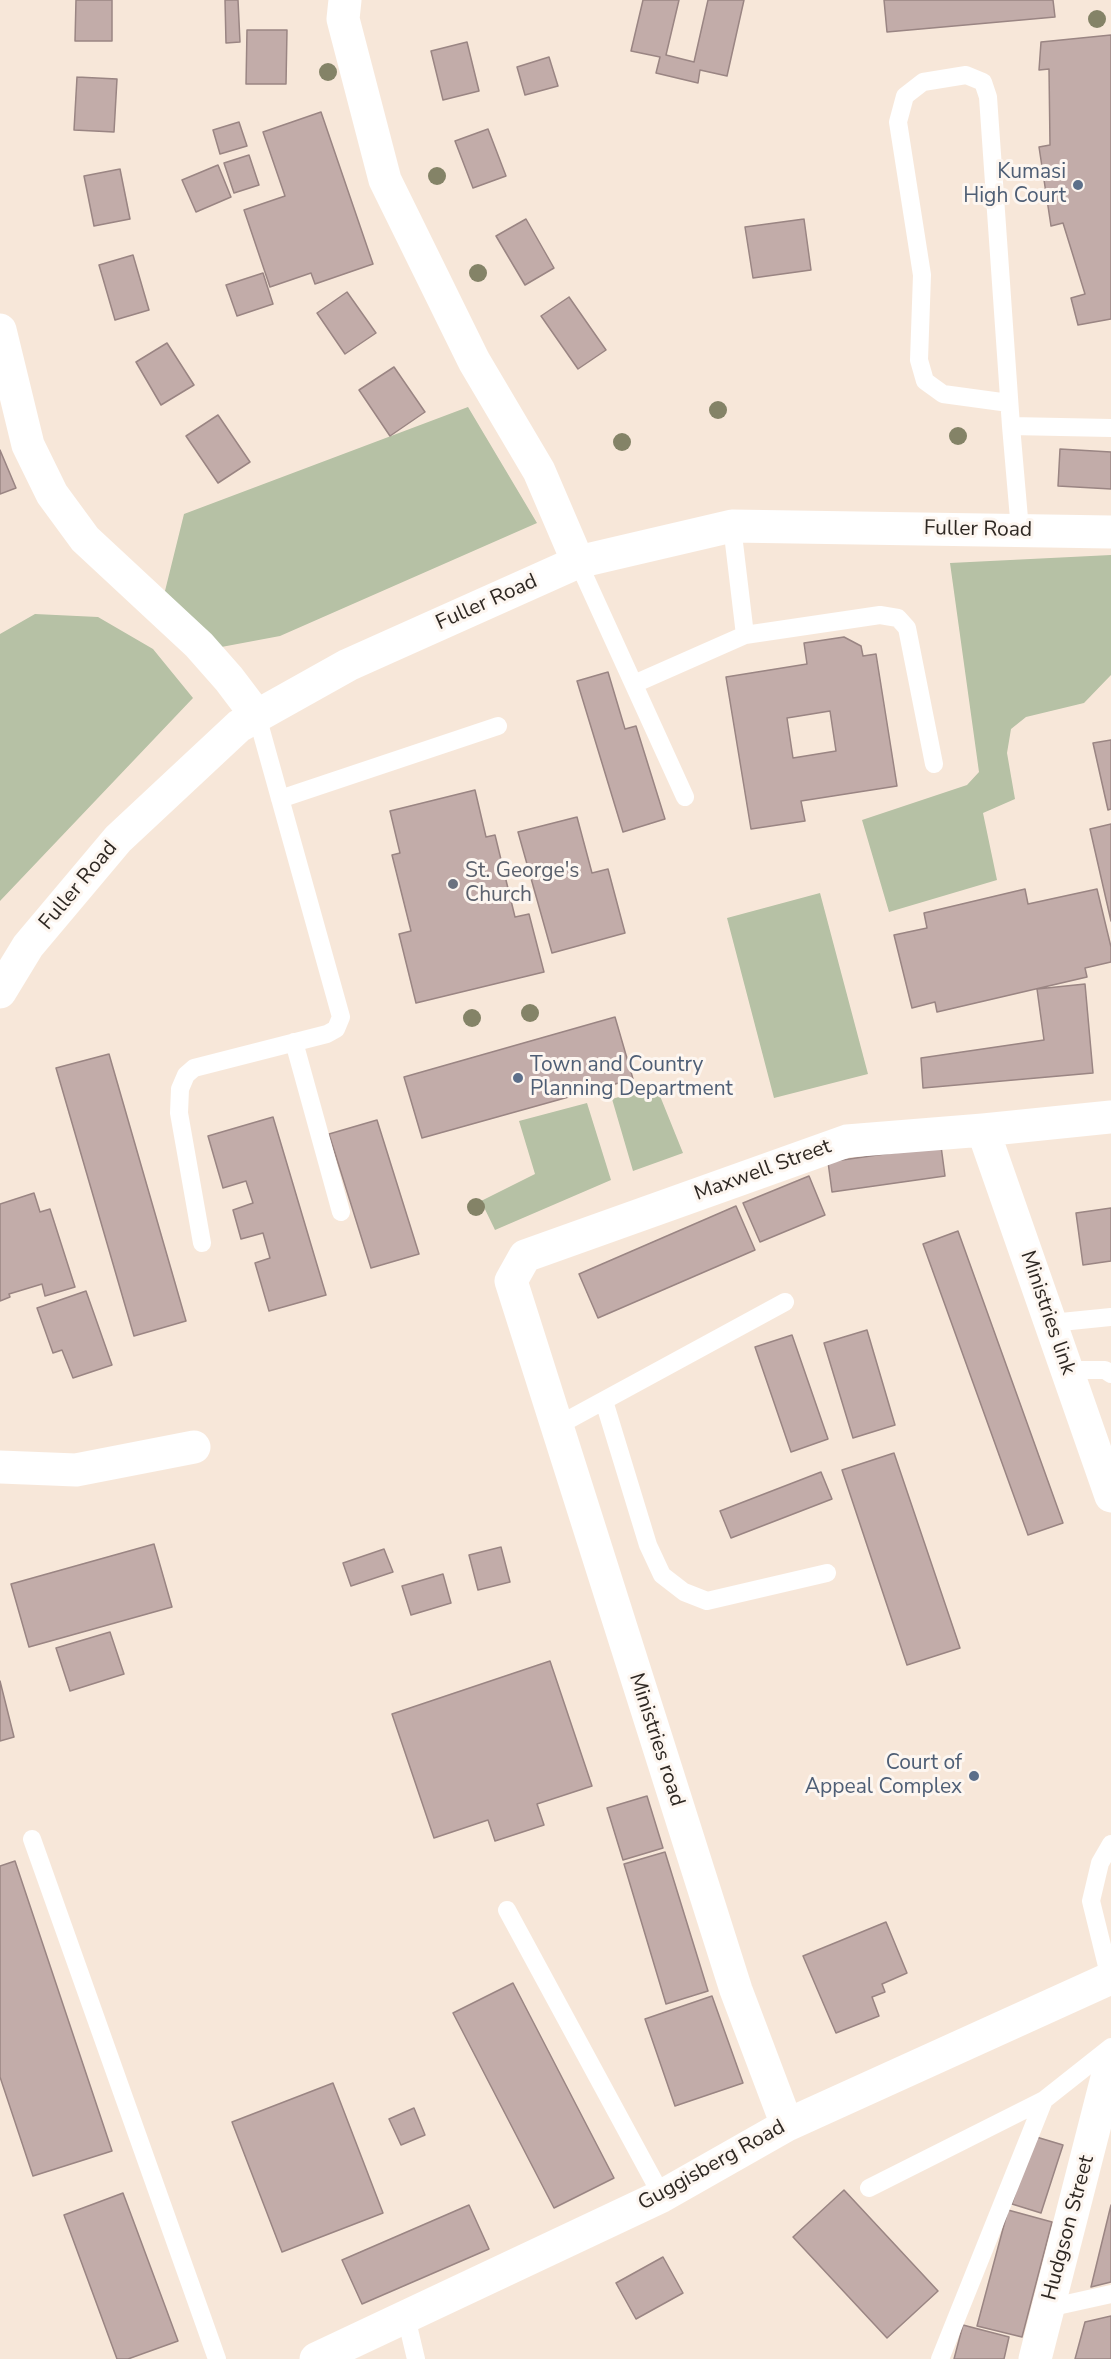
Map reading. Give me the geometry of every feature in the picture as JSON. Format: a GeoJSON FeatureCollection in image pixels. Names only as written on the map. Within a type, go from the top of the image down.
{"type":"FeatureCollection","features":[{"type":"Feature","properties":{"kind":"street"},"geometry":{"type":"LineString","coordinates":[[345,0],[343,19],[385,180],[474,361],[539,471],[578,562]]}},
{"type":"Feature","properties":{"kind":"street"},"geometry":{"type":"LineString","coordinates":[[0,330],[28,445],[52,495],[85,539],[199,645],[258,716]]}},
{"type":"Feature","properties":{"kind":"street","name":"Fuller Road"},"geometry":{"type":"LineString","coordinates":[[0,992],[28,946],[118,839],[239,726],[348,665],[578,562],[732,526],[1111,532]]}},
{"type":"Feature","properties":{"kind":"street","name":"Maxwell Street"},"geometry":{"type":"LineString","coordinates":[[533,1352],[511,1281],[525,1256],[847,1141],[1111,1117]]}},
{"type":"Feature","properties":{"kind":"street","name":"Ministries link"},"geometry":{"type":"LineString","coordinates":[[983,1130],[1111,1495]]}},
{"type":"Feature","properties":{"kind":"street","name":"Ministries road"},"geometry":{"type":"LineString","coordinates":[[533,1352],[736,1990],[787,2125]]}},
{"type":"Feature","properties":{"kind":"street"},"geometry":{"type":"LineString","coordinates":[[0,1467],[76,1470],[194,1447]]}},
{"type":"Feature","properties":{"kind":"street","name":"Guggisberg Road"},"geometry":{"type":"LineString","coordinates":[[316,2359],[662,2196],[787,2125],[1111,1978]]}},
{"type":"Feature","properties":{"kind":"street","name":"Hudgson Street"},"geometry":{"type":"LineString","coordinates":[[1035,2359],[1105,2110],[1111,2062]]}},
{"type":"Feature","properties":{"kind":"lane"},"geometry":{"type":"LineString","coordinates":[[1009,403],[943,394],[925,381],[919,360],[922,275],[898,122],[905,96],[922,82],[966,75],[983,82],[988,98],[1020,530]]}},
{"type":"Feature","properties":{"kind":"lane"},"geometry":{"type":"LineString","coordinates":[[1011,426],[1111,428]]}},
{"type":"Feature","properties":{"kind":"lane"},"geometry":{"type":"LineString","coordinates":[[732,526],[745,635]]}},
{"type":"Feature","properties":{"kind":"lane"},"geometry":{"type":"LineString","coordinates":[[578,562],[685,797]]}},
{"type":"Feature","properties":{"kind":"lane"},"geometry":{"type":"LineString","coordinates":[[634,684],[745,635],[880,615],[898,618],[907,628],[934,764]]}},
{"type":"Feature","properties":{"kind":"lane"},"geometry":{"type":"LineString","coordinates":[[202,1243],[179,1113],[180,1089],[186,1075],[194,1068],[336,1029],[341,1017],[258,716]]}},
{"type":"Feature","properties":{"kind":"lane"},"geometry":{"type":"LineString","coordinates":[[280,799],[498,726]]}},
{"type":"Feature","properties":{"kind":"lane"},"geometry":{"type":"LineString","coordinates":[[294,1042],[341,1212]]}},
{"type":"Feature","properties":{"kind":"lane"},"geometry":{"type":"LineString","coordinates":[[557,1426],[785,1302]]}},
{"type":"Feature","properties":{"kind":"lane"},"geometry":{"type":"LineString","coordinates":[[1052,1323],[1111,1317]]}},
{"type":"Feature","properties":{"kind":"lane"},"geometry":{"type":"LineString","coordinates":[[1068,1371],[1105,1370],[1111,1374]]}},
{"type":"Feature","properties":{"kind":"lane"},"geometry":{"type":"LineString","coordinates":[[604,1401],[648,1545],[662,1575],[684,1592],[707,1601],[827,1573]]}},
{"type":"Feature","properties":{"kind":"lane"},"geometry":{"type":"LineString","coordinates":[[32,1839],[217,2359]]}},
{"type":"Feature","properties":{"kind":"lane"},"geometry":{"type":"LineString","coordinates":[[1111,1844],[1100,1863],[1091,1901],[1111,1978]]}},
{"type":"Feature","properties":{"kind":"lane"},"geometry":{"type":"LineString","coordinates":[[507,1910],[662,2196]]}},
{"type":"Feature","properties":{"kind":"lane"},"geometry":{"type":"LineString","coordinates":[[868,2188],[1044,2100],[1111,2047]]}},
{"type":"Feature","properties":{"kind":"lane"},"geometry":{"type":"LineString","coordinates":[[940,2359],[1044,2100]]}},
{"type":"Feature","properties":{"kind":"lane"},"geometry":{"type":"LineString","coordinates":[[1048,2308],[1111,2294]]}},
{"type":"Feature","properties":{"kind":"lane"},"geometry":{"type":"LineString","coordinates":[[406,2317],[416,2359]]}},
{"type":"Feature","properties":{"kind":"green space"},"geometry":{"type":"Polygon","coordinates":[[[468,407],[537,523],[280,636],[216,648],[164,595],[184,514],[468,407]]]}},
{"type":"Feature","properties":{"kind":"green space"},"geometry":{"type":"Polygon","coordinates":[[[1111,555],[1111,675],[1084,703],[1026,717],[1011,729],[1007,753],[1015,799],[983,813],[997,880],[889,912],[862,820],[967,785],[979,772],[950,563],[1111,555]]]}},
{"type":"Feature","properties":{"kind":"green space"},"geometry":{"type":"Polygon","coordinates":[[[35,614],[98,617],[153,649],[193,698],[0,901],[0,634],[35,614]]]}},
{"type":"Feature","properties":{"kind":"green space"},"geometry":{"type":"Polygon","coordinates":[[[820,893],[868,1074],[774,1098],[727,918],[820,893]]]}},
{"type":"Feature","properties":{"kind":"green space"},"geometry":{"type":"Polygon","coordinates":[[[656,1086],[683,1153],[633,1171],[612,1099],[656,1086]]]}},
{"type":"Feature","properties":{"kind":"green space"},"geometry":{"type":"Polygon","coordinates":[[[587,1103],[611,1180],[495,1230],[481,1201],[535,1174],[519,1121],[587,1103]]]}},
{"type":"Feature","properties":{"kind":"building"},"geometry":{"type":"Polygon","coordinates":[[[76,0],[112,0],[112,41],[75,41],[76,0]]]}},
{"type":"Feature","properties":{"kind":"building"},"geometry":{"type":"Polygon","coordinates":[[[225,0],[238,0],[240,42],[226,43],[225,0]]]}},
{"type":"Feature","properties":{"kind":"building"},"geometry":{"type":"Polygon","coordinates":[[[643,0],[679,0],[666,55],[694,62],[708,0],[744,0],[727,76],[700,70],[698,83],[656,73],[660,57],[631,51],[643,0]]]}},
{"type":"Feature","properties":{"kind":"building"},"geometry":{"type":"Polygon","coordinates":[[[884,0],[1053,0],[1055,17],[887,32],[884,0]]]}},
{"type":"Feature","properties":{"kind":"building"},"geometry":{"type":"Polygon","coordinates":[[[247,30],[287,30],[286,84],[246,84],[247,30]]]}},
{"type":"Feature","properties":{"kind":"building","name":"Kumasi High Court"},"geometry":{"type":"Polygon","coordinates":[[[1111,35],[1111,319],[1078,325],[1071,298],[1085,294],[1063,223],[1051,226],[1039,147],[1050,145],[1049,69],[1039,70],[1041,42],[1111,35]]]}},
{"type":"Feature","properties":{"kind":"building"},"geometry":{"type":"Polygon","coordinates":[[[467,42],[479,91],[443,100],[431,51],[467,42]]]}},
{"type":"Feature","properties":{"kind":"building"},"geometry":{"type":"Polygon","coordinates":[[[549,57],[558,86],[525,95],[517,67],[549,57]]]}},
{"type":"Feature","properties":{"kind":"building"},"geometry":{"type":"Polygon","coordinates":[[[77,77],[117,79],[114,132],[74,130],[77,77]]]}},
{"type":"Feature","properties":{"kind":"building"},"geometry":{"type":"Polygon","coordinates":[[[321,112],[373,264],[315,284],[311,273],[270,287],[244,210],[285,196],[263,132],[321,112]]]}},
{"type":"Feature","properties":{"kind":"building"},"geometry":{"type":"Polygon","coordinates":[[[239,122],[247,146],[220,154],[213,130],[239,122]]]}},
{"type":"Feature","properties":{"kind":"building"},"geometry":{"type":"Polygon","coordinates":[[[488,129],[506,176],[473,188],[455,141],[488,129]]]}},
{"type":"Feature","properties":{"kind":"building"},"geometry":{"type":"Polygon","coordinates":[[[249,155],[259,185],[234,193],[224,163],[249,155]]]}},
{"type":"Feature","properties":{"kind":"building"},"geometry":{"type":"Polygon","coordinates":[[[218,165],[231,197],[196,212],[182,180],[218,165]]]}},
{"type":"Feature","properties":{"kind":"building"},"geometry":{"type":"Polygon","coordinates":[[[120,169],[130,219],[94,226],[84,176],[120,169]]]}},
{"type":"Feature","properties":{"kind":"building"},"geometry":{"type":"Polygon","coordinates":[[[526,219],[554,268],[525,285],[496,236],[526,219]]]}},
{"type":"Feature","properties":{"kind":"building"},"geometry":{"type":"Polygon","coordinates":[[[804,219],[811,270],[753,278],[745,227],[804,219]]]}},
{"type":"Feature","properties":{"kind":"building"},"geometry":{"type":"Polygon","coordinates":[[[133,255],[149,310],[115,320],[99,265],[133,255]]]}},
{"type":"Feature","properties":{"kind":"building"},"geometry":{"type":"Polygon","coordinates":[[[263,273],[273,304],[237,316],[226,285],[263,273]]]}},
{"type":"Feature","properties":{"kind":"building"},"geometry":{"type":"Polygon","coordinates":[[[347,292],[376,333],[345,354],[317,313],[347,292]]]}},
{"type":"Feature","properties":{"kind":"building"},"geometry":{"type":"Polygon","coordinates":[[[569,297],[606,350],[578,369],[541,316],[569,297]]]}},
{"type":"Feature","properties":{"kind":"building"},"geometry":{"type":"Polygon","coordinates":[[[167,343],[194,385],[161,405],[136,362],[167,343]]]}},
{"type":"Feature","properties":{"kind":"building"},"geometry":{"type":"Polygon","coordinates":[[[394,367],[425,412],[390,436],[359,390],[394,367]]]}},
{"type":"Feature","properties":{"kind":"building"},"geometry":{"type":"Polygon","coordinates":[[[218,415],[250,462],[218,483],[186,436],[218,415]]]}},
{"type":"Feature","properties":{"kind":"building"},"geometry":{"type":"Polygon","coordinates":[[[1060,449],[1111,452],[1111,489],[1058,486],[1060,449]]]}},
{"type":"Feature","properties":{"kind":"building"},"geometry":{"type":"Polygon","coordinates":[[[0,450],[16,488],[0,494],[0,450]]]}},
{"type":"Feature","properties":{"kind":"building"},"geometry":{"type":"Polygon","coordinates":[[[844,637],[861,646],[863,656],[876,654],[897,786],[801,801],[805,821],[751,829],[726,677],[807,664],[804,643],[844,637]],[[830,711],[787,718],[793,758],[836,751],[830,711]]]}},
{"type":"Feature","properties":{"kind":"building"},"geometry":{"type":"Polygon","coordinates":[[[608,672],[625,729],[636,726],[665,819],[623,832],[577,681],[608,672]]]}},
{"type":"Feature","properties":{"kind":"building"},"geometry":{"type":"Polygon","coordinates":[[[1111,740],[1111,809],[1108,810],[1093,743],[1111,740]]]}},
{"type":"Feature","properties":{"kind":"building","name":"St. George's Church"},"geometry":{"type":"Polygon","coordinates":[[[475,790],[486,837],[495,835],[515,917],[529,914],[544,972],[416,1003],[399,934],[411,931],[392,855],[400,853],[390,811],[475,790]]]}},
{"type":"Feature","properties":{"kind":"building"},"geometry":{"type":"Polygon","coordinates":[[[577,817],[592,873],[608,869],[625,933],[552,953],[518,832],[577,817]]]}},
{"type":"Feature","properties":{"kind":"building"},"geometry":{"type":"Polygon","coordinates":[[[1111,824],[1111,921],[1090,829],[1111,824]]]}},
{"type":"Feature","properties":{"kind":"building"},"geometry":{"type":"Polygon","coordinates":[[[1025,889],[1028,904],[1097,889],[1111,947],[1111,962],[1085,968],[1087,977],[937,1012],[935,1002],[912,1008],[894,935],[927,928],[924,913],[1025,889]]]}},
{"type":"Feature","properties":{"kind":"building"},"geometry":{"type":"Polygon","coordinates":[[[1085,984],[1093,1073],[923,1088],[921,1058],[1044,1040],[1037,989],[1085,984]]]}},
{"type":"Feature","properties":{"kind":"building","name":"Town and Country Planning Department"},"geometry":{"type":"Polygon","coordinates":[[[615,1017],[633,1079],[422,1138],[404,1077],[615,1017]]]}},
{"type":"Feature","properties":{"kind":"building"},"geometry":{"type":"Polygon","coordinates":[[[109,1054],[186,1321],[134,1336],[56,1068],[109,1054]]]}},
{"type":"Feature","properties":{"kind":"building"},"geometry":{"type":"Polygon","coordinates":[[[273,1117],[326,1295],[269,1311],[255,1263],[270,1258],[263,1233],[241,1239],[233,1210],[253,1203],[246,1181],[223,1188],[208,1136],[273,1117]]]}},
{"type":"Feature","properties":{"kind":"building"},"geometry":{"type":"Polygon","coordinates":[[[377,1120],[419,1254],[371,1268],[329,1134],[377,1120]]]}},
{"type":"Feature","properties":{"kind":"building"},"geometry":{"type":"Polygon","coordinates":[[[941,1146],[945,1176],[832,1192],[828,1162],[941,1146]]]}},
{"type":"Feature","properties":{"kind":"building"},"geometry":{"type":"Polygon","coordinates":[[[809,1176],[825,1215],[760,1242],[743,1203],[809,1176]]]}},
{"type":"Feature","properties":{"kind":"building"},"geometry":{"type":"Polygon","coordinates":[[[34,1193],[40,1212],[50,1209],[75,1287],[45,1296],[42,1284],[9,1294],[10,1297],[0,1301],[0,1204],[34,1193]]]}},
{"type":"Feature","properties":{"kind":"building"},"geometry":{"type":"Polygon","coordinates":[[[736,1206],[755,1250],[598,1318],[579,1274],[736,1206]]]}},
{"type":"Feature","properties":{"kind":"building"},"geometry":{"type":"Polygon","coordinates":[[[1111,1208],[1111,1261],[1083,1265],[1076,1213],[1111,1208]]]}},
{"type":"Feature","properties":{"kind":"building"},"geometry":{"type":"Polygon","coordinates":[[[958,1231],[1063,1523],[1028,1535],[923,1244],[958,1231]]]}},
{"type":"Feature","properties":{"kind":"building"},"geometry":{"type":"Polygon","coordinates":[[[86,1291],[112,1365],[73,1378],[62,1350],[53,1353],[37,1308],[86,1291]]]}},
{"type":"Feature","properties":{"kind":"building"},"geometry":{"type":"Polygon","coordinates":[[[867,1330],[895,1425],[853,1438],[824,1343],[867,1330]]]}},
{"type":"Feature","properties":{"kind":"building"},"geometry":{"type":"Polygon","coordinates":[[[792,1335],[828,1439],[791,1452],[755,1347],[792,1335]]]}},
{"type":"Feature","properties":{"kind":"building"},"geometry":{"type":"Polygon","coordinates":[[[894,1453],[960,1648],[907,1665],[842,1470],[894,1453]]]}},
{"type":"Feature","properties":{"kind":"building"},"geometry":{"type":"Polygon","coordinates":[[[821,1472],[832,1499],[731,1538],[720,1511],[821,1472]]]}},
{"type":"Feature","properties":{"kind":"building"},"geometry":{"type":"Polygon","coordinates":[[[154,1544],[172,1607],[29,1647],[11,1584],[154,1544]]]}},
{"type":"Feature","properties":{"kind":"building"},"geometry":{"type":"Polygon","coordinates":[[[501,1547],[510,1582],[478,1590],[469,1555],[501,1547]]]}},
{"type":"Feature","properties":{"kind":"building"},"geometry":{"type":"Polygon","coordinates":[[[384,1549],[393,1572],[351,1586],[343,1563],[384,1549]]]}},
{"type":"Feature","properties":{"kind":"building"},"geometry":{"type":"Polygon","coordinates":[[[443,1574],[451,1603],[411,1615],[402,1586],[443,1574]]]}},
{"type":"Feature","properties":{"kind":"building"},"geometry":{"type":"Polygon","coordinates":[[[110,1632],[124,1674],[70,1691],[56,1648],[110,1632]]]}},
{"type":"Feature","properties":{"kind":"building"},"geometry":{"type":"Polygon","coordinates":[[[550,1661],[592,1786],[537,1804],[544,1825],[495,1841],[488,1820],[434,1838],[392,1714],[550,1661]]]}},
{"type":"Feature","properties":{"kind":"building"},"geometry":{"type":"Polygon","coordinates":[[[0,1681],[14,1737],[0,1741],[0,1681]]]}},
{"type":"Feature","properties":{"kind":"building"},"geometry":{"type":"Polygon","coordinates":[[[647,1796],[663,1848],[623,1860],[607,1808],[647,1796]]]}},
{"type":"Feature","properties":{"kind":"building"},"geometry":{"type":"Polygon","coordinates":[[[665,1852],[708,1991],[666,2004],[624,1864],[665,1852]]]}},
{"type":"Feature","properties":{"kind":"building"},"geometry":{"type":"Polygon","coordinates":[[[15,1861],[112,2151],[33,2176],[0,2077],[0,1866],[15,1861]]]}},
{"type":"Feature","properties":{"kind":"building"},"geometry":{"type":"Polygon","coordinates":[[[886,1922],[907,1973],[882,1984],[885,1992],[872,1997],[879,2016],[836,2033],[803,1956],[886,1922]]]}},
{"type":"Feature","properties":{"kind":"building"},"geometry":{"type":"Polygon","coordinates":[[[513,1983],[614,2178],[554,2208],[453,2013],[513,1983]]]}},
{"type":"Feature","properties":{"kind":"building"},"geometry":{"type":"Polygon","coordinates":[[[712,1996],[743,2083],[675,2106],[645,2019],[712,1996]]]}},
{"type":"Feature","properties":{"kind":"building"},"geometry":{"type":"Polygon","coordinates":[[[333,2083],[383,2213],[282,2252],[232,2122],[333,2083]]]}},
{"type":"Feature","properties":{"kind":"building"},"geometry":{"type":"Polygon","coordinates":[[[414,2108],[425,2135],[401,2145],[389,2119],[414,2108]]]}},
{"type":"Feature","properties":{"kind":"building"},"geometry":{"type":"Polygon","coordinates":[[[1033,2136],[1063,2145],[1041,2213],[1012,2204],[1033,2136]]]}},
{"type":"Feature","properties":{"kind":"building"},"geometry":{"type":"Polygon","coordinates":[[[844,2190],[938,2291],[887,2338],[793,2237],[844,2190]]]}},
{"type":"Feature","properties":{"kind":"building"},"geometry":{"type":"Polygon","coordinates":[[[123,2193],[178,2341],[128,2359],[117,2359],[64,2215],[123,2193]]]}},
{"type":"Feature","properties":{"kind":"building"},"geometry":{"type":"Polygon","coordinates":[[[469,2205],[489,2249],[362,2304],[342,2260],[469,2205]]]}},
{"type":"Feature","properties":{"kind":"building"},"geometry":{"type":"Polygon","coordinates":[[[1111,2205],[1111,2282],[1091,2287],[1111,2205]]]}},
{"type":"Feature","properties":{"kind":"building"},"geometry":{"type":"Polygon","coordinates":[[[1008,2210],[1052,2222],[1022,2337],[977,2326],[1008,2210]]]}},
{"type":"Feature","properties":{"kind":"building"},"geometry":{"type":"Polygon","coordinates":[[[663,2257],[683,2293],[636,2319],[616,2283],[663,2257]]]}},
{"type":"Feature","properties":{"kind":"building"},"geometry":{"type":"Polygon","coordinates":[[[1111,2316],[1111,2359],[1075,2359],[1085,2322],[1111,2316]]]}},
{"type":"Feature","properties":{"kind":"building"},"geometry":{"type":"Polygon","coordinates":[[[963,2325],[1009,2337],[1004,2359],[954,2359],[963,2325]]]}},
{"type":"Feature","properties":{"kind":"place","name":"Kumasi High Court"},"geometry":{"type":"Point","coordinates":[1078,185]}},
{"type":"Feature","properties":{"kind":"place","name":"St. George's Church"},"geometry":{"type":"Point","coordinates":[453,884]}},
{"type":"Feature","properties":{"kind":"place","name":"Town and Country Planning Department"},"geometry":{"type":"Point","coordinates":[518,1078]}},
{"type":"Feature","properties":{"kind":"place","name":"Court of Appeal Complex"},"geometry":{"type":"Point","coordinates":[974,1776]}}]}
